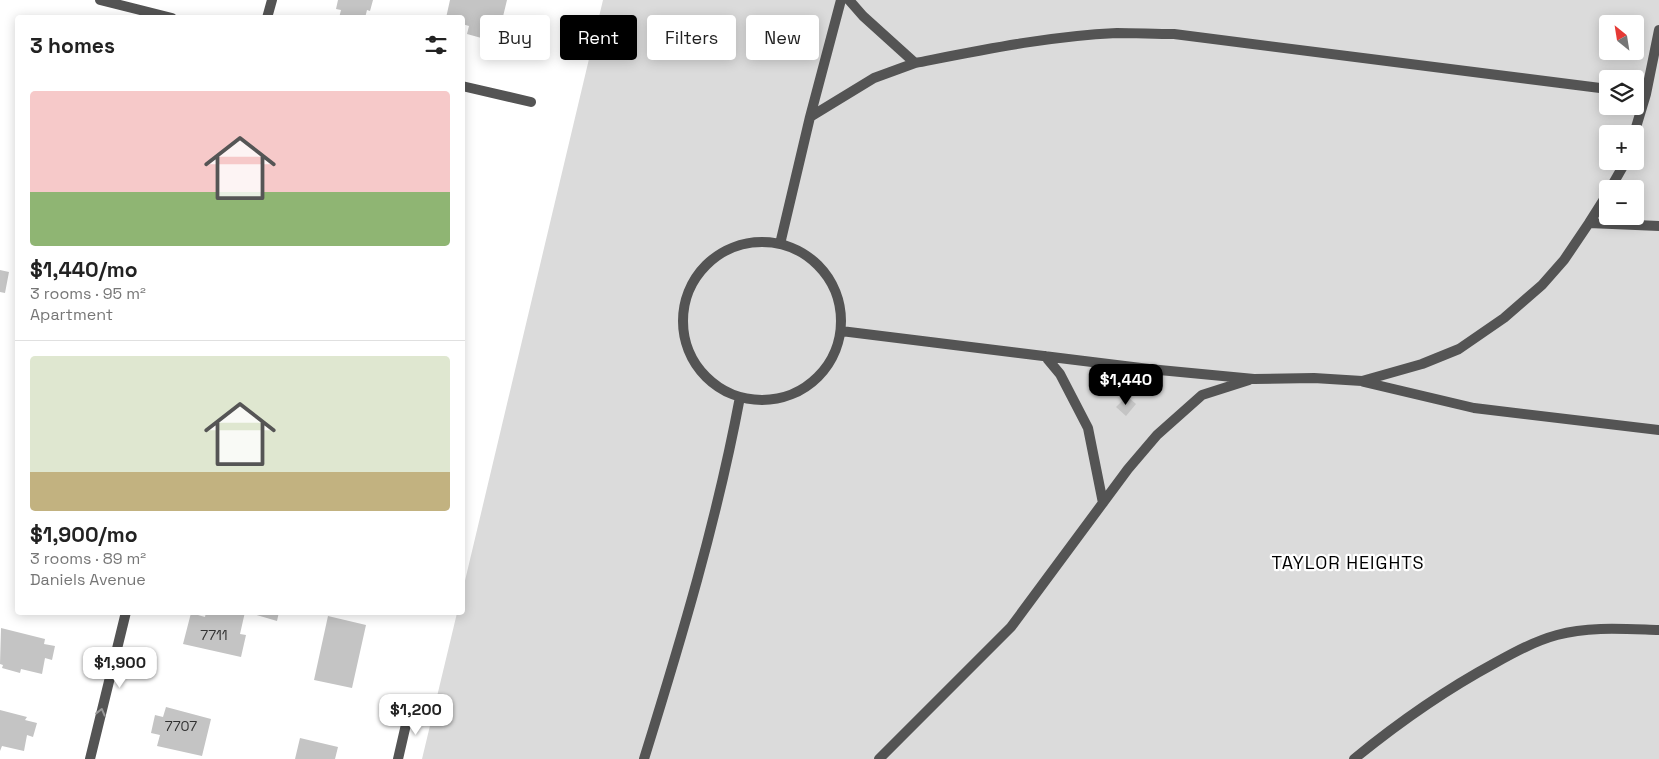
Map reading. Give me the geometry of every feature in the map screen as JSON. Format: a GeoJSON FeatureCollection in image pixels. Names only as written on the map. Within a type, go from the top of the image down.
{"type":"FeatureCollection","features":[{"type":"Feature","properties":{"kind":"street"},"geometry":{"type":"LineString","coordinates":[[100,0],[160,15]]}},
{"type":"Feature","properties":{"kind":"street"},"geometry":{"type":"LineString","coordinates":[[269,15],[272,0]]}},
{"type":"Feature","properties":{"kind":"street"},"geometry":{"type":"LineString","coordinates":[[780,244],[810,117],[841,0]]}},
{"type":"Feature","properties":{"kind":"street"},"geometry":{"type":"LineString","coordinates":[[849,0],[863,16],[915,63]]}},
{"type":"Feature","properties":{"kind":"street"},"geometry":{"type":"LineString","coordinates":[[1644,80],[1659,30]]}},
{"type":"Feature","properties":{"kind":"street"},"geometry":{"type":"LineString","coordinates":[[810,117],[874,78],[915,63],[1004,46],[1116,34],[1174,34],[1599,88]]}},
{"type":"Feature","properties":{"kind":"street"},"geometry":{"type":"LineString","coordinates":[[465,87],[531,102]]}},
{"type":"Feature","properties":{"kind":"street"},"geometry":{"type":"LineString","coordinates":[[1362,381],[1422,364],[1458,348],[1504,318],[1542,285],[1564,260],[1599,207]]}},
{"type":"Feature","properties":{"kind":"street"},"geometry":{"type":"LineString","coordinates":[[1589,223],[1659,226]]}},
{"type":"Feature","properties":{"kind":"street"},"geometry":{"type":"LineString","coordinates":[[756,242],[780,244],[798,250],[814,261],[827,275],[836,292],[841,311],[841,331],[834,353],[823,372],[805,387],[785,397],[762,400],[740,397],[718,387],[700,371],[688,349],[682,326],[685,301],[694,278],[711,260],[732,248],[756,242]]}},
{"type":"Feature","properties":{"kind":"street"},"geometry":{"type":"LineString","coordinates":[[841,331],[1149,369],[1254,378],[1314,378],[1362,381],[1474,408],[1659,430]]}},
{"type":"Feature","properties":{"kind":"street"},"geometry":{"type":"LineString","coordinates":[[1045,356],[1060,374],[1088,428],[1103,502]]}},
{"type":"Feature","properties":{"kind":"street"},"geometry":{"type":"LineString","coordinates":[[880,759],[1011,627],[1103,502],[1157,435],[1202,395],[1254,378]]}},
{"type":"Feature","properties":{"kind":"street"},"geometry":{"type":"LineString","coordinates":[[644,759],[704,558],[730,452],[740,397]]}},
{"type":"Feature","properties":{"kind":"street"},"geometry":{"type":"LineString","coordinates":[[90,759],[125,615]]}},
{"type":"Feature","properties":{"kind":"street"},"geometry":{"type":"LineString","coordinates":[[1354,759],[1395,726],[1468,677],[1539,640],[1559,634],[1585,631],[1659,630]]}},
{"type":"Feature","properties":{"kind":"street"},"geometry":{"type":"LineString","coordinates":[[398,759],[410,707]]}},
{"type":"Feature","properties":{"kind":"shaded area"},"geometry":{"type":"Polygon","coordinates":[[[603,0],[1659,0],[1659,759],[422,759],[457,615],[465,615],[465,581],[589,60],[637,60],[637,15],[599,15],[603,0]]]}},
{"type":"Feature","properties":{"kind":"building"},"geometry":{"type":"Polygon","coordinates":[[[338,0],[373,0],[370,11],[367,10],[366,15],[340,15],[341,10],[336,9],[338,0]]]}},
{"type":"Feature","properties":{"kind":"building"},"geometry":{"type":"Polygon","coordinates":[[[450,0],[507,0],[503,15],[480,15],[480,38],[467,34],[469,26],[465,25],[465,15],[447,15],[450,0]]]}},
{"type":"Feature","properties":{"kind":"building"},"geometry":{"type":"Polygon","coordinates":[[[0,270],[9,272],[5,293],[0,292],[0,270]]]}},
{"type":"Feature","properties":{"kind":"building"},"geometry":{"type":"Polygon","coordinates":[[[1127,396],[1136,404],[1126,416],[1116,407],[1127,396]]]}},
{"type":"Feature","properties":{"kind":"building"},"geometry":{"type":"Polygon","coordinates":[[[190,615],[205,617],[205,615],[244,615],[240,634],[246,635],[241,657],[183,644],[190,615]]]}},
{"type":"Feature","properties":{"kind":"building"},"geometry":{"type":"Polygon","coordinates":[[[256,615],[278,615],[277,621],[256,615]]]}},
{"type":"Feature","properties":{"kind":"building"},"geometry":{"type":"Polygon","coordinates":[[[328,616],[366,625],[352,688],[314,680],[328,616]]]}},
{"type":"Feature","properties":{"kind":"building"},"geometry":{"type":"Polygon","coordinates":[[[1,628],[45,639],[44,644],[55,646],[52,660],[45,658],[42,674],[21,669],[20,673],[2,668],[3,665],[0,664],[1,628]]]}},
{"type":"Feature","properties":{"kind":"building"},"geometry":{"type":"Polygon","coordinates":[[[166,707],[211,719],[202,756],[157,746],[160,735],[151,733],[155,715],[163,717],[166,707]]]}},
{"type":"Feature","properties":{"kind":"building"},"geometry":{"type":"Polygon","coordinates":[[[0,710],[27,717],[25,720],[37,723],[33,737],[27,735],[24,751],[2,746],[0,751],[0,710]]]}},
{"type":"Feature","properties":{"kind":"building"},"geometry":{"type":"Polygon","coordinates":[[[300,738],[338,747],[335,759],[295,759],[300,738]]]}},
{"type":"Feature","properties":{"kind":"district","name":"TAYLOR HEIGHTS"},"geometry":{"type":"Point","coordinates":[1348,563]}}]}
